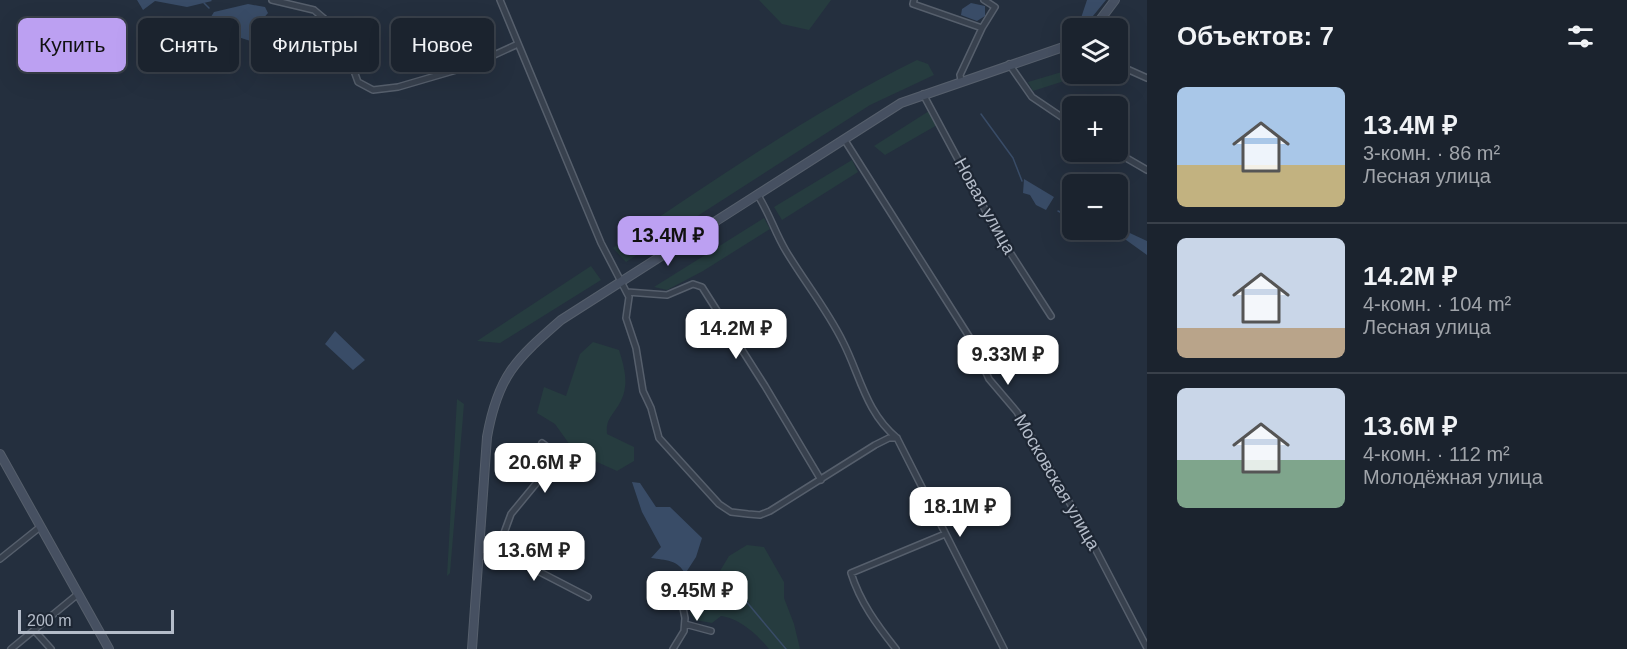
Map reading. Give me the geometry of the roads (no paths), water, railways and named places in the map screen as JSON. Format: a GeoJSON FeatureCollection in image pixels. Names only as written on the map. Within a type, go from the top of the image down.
{"type":"FeatureCollection","features":[{"type":"Feature","properties":{"kind":"street"},"geometry":{"type":"LineString","coordinates":[[272,0],[314,10],[340,32],[358,82],[373,90],[398,87],[470,66],[518,44]]}},
{"type":"Feature","properties":{"kind":"street"},"geometry":{"type":"LineString","coordinates":[[500,0],[601,243],[627,292],[626,318],[636,348],[643,391],[659,438],[719,504],[739,513],[760,515],[821,480],[875,445],[889,438],[897,438]]}},
{"type":"Feature","properties":{"kind":"street"},"geometry":{"type":"LineString","coordinates":[[914,0],[913,4],[982,28]]}},
{"type":"Feature","properties":{"kind":"street"},"geometry":{"type":"LineString","coordinates":[[961,80],[960,75],[982,28],[995,7],[984,0]]}},
{"type":"Feature","properties":{"kind":"street"},"geometry":{"type":"LineString","coordinates":[[1102,18],[1115,0]]}},
{"type":"Feature","properties":{"kind":"street"},"geometry":{"type":"LineString","coordinates":[[472,649],[487,437],[492,408],[500,385],[521,358],[552,328],[622,281],[756,193],[901,103],[961,80],[1062,47]]}},
{"type":"Feature","properties":{"kind":"street"},"geometry":{"type":"LineString","coordinates":[[1009,64],[1032,97],[1062,117]]}},
{"type":"Feature","properties":{"kind":"street"},"geometry":{"type":"LineString","coordinates":[[1128,69],[1147,78]]}},
{"type":"Feature","properties":{"kind":"street","name":"Новая улица"},"geometry":{"type":"LineString","coordinates":[[923,94],[997,232],[1051,316]]}},
{"type":"Feature","properties":{"kind":"street","name":"Московская улица"},"geometry":{"type":"LineString","coordinates":[[844,139],[970,338],[989,379],[1017,412],[1086,531],[1147,648]]}},
{"type":"Feature","properties":{"kind":"street"},"geometry":{"type":"LineString","coordinates":[[1128,159],[1147,170]]}},
{"type":"Feature","properties":{"kind":"street"},"geometry":{"type":"LineString","coordinates":[[756,193],[772,220],[780,242],[843,340],[868,401],[887,430],[897,438],[1005,649]]}},
{"type":"Feature","properties":{"kind":"street"},"geometry":{"type":"LineString","coordinates":[[627,292],[667,295],[693,284],[702,287],[739,343],[821,480]]}},
{"type":"Feature","properties":{"kind":"street"},"geometry":{"type":"LineString","coordinates":[[497,552],[512,514],[553,464],[550,449],[542,443]]}},
{"type":"Feature","properties":{"kind":"street"},"geometry":{"type":"LineString","coordinates":[[0,454],[2,464],[109,649]]}},
{"type":"Feature","properties":{"kind":"street"},"geometry":{"type":"LineString","coordinates":[[0,559],[40,527]]}},
{"type":"Feature","properties":{"kind":"street"},"geometry":{"type":"LineString","coordinates":[[896,649],[873,620],[856,588],[851,573],[945,534]]}},
{"type":"Feature","properties":{"kind":"street"},"geometry":{"type":"LineString","coordinates":[[478,557],[497,552],[514,558],[588,597]]}},
{"type":"Feature","properties":{"kind":"street"},"geometry":{"type":"LineString","coordinates":[[673,649],[684,631],[685,624],[679,588]]}},
{"type":"Feature","properties":{"kind":"street"},"geometry":{"type":"LineString","coordinates":[[11,649],[78,594]]}},
{"type":"Feature","properties":{"kind":"street"},"geometry":{"type":"LineString","coordinates":[[685,624],[711,631]]}},
{"type":"Feature","properties":{"kind":"street"},"geometry":{"type":"LineString","coordinates":[[34,630],[51,649]]}},
{"type":"Feature","properties":{"kind":"water"},"geometry":{"type":"Polygon","coordinates":[[[137,0],[212,1],[187,7],[155,1],[143,10],[137,0]]]}},
{"type":"Feature","properties":{"kind":"water"},"geometry":{"type":"Polygon","coordinates":[[[1087,0],[1106,0],[1091,18],[1081,18],[1087,0]]]}},
{"type":"Feature","properties":{"kind":"water"},"geometry":{"type":"Polygon","coordinates":[[[971,3],[985,6],[985,16],[977,21],[961,15],[962,9],[971,3]]]}},
{"type":"Feature","properties":{"kind":"water"},"geometry":{"type":"Polygon","coordinates":[[[248,4],[265,7],[268,13],[264,18],[251,18],[251,41],[239,37],[239,18],[210,18],[214,12],[248,4]]]}},
{"type":"Feature","properties":{"kind":"water"},"geometry":{"type":"Polygon","coordinates":[[[1024,179],[1054,197],[1046,210],[1036,205],[1030,195],[1023,193],[1024,179]]]}},
{"type":"Feature","properties":{"kind":"water"},"geometry":{"type":"Polygon","coordinates":[[[1128,232],[1147,241],[1147,255],[1126,240],[1128,240],[1128,232]]]}},
{"type":"Feature","properties":{"kind":"water"},"geometry":{"type":"Polygon","coordinates":[[[335,331],[365,360],[353,370],[325,344],[335,331]]]}},
{"type":"Feature","properties":{"kind":"water"},"geometry":{"type":"Polygon","coordinates":[[[632,482],[640,483],[656,507],[670,507],[702,538],[696,557],[685,574],[675,563],[651,558],[661,547],[642,512],[632,482]]]}},
{"type":"Feature","properties":{"kind":"waterway"},"geometry":{"type":"LineString","coordinates":[[204,3],[209,8]]}},
{"type":"Feature","properties":{"kind":"waterway"},"geometry":{"type":"LineString","coordinates":[[981,114],[1013,158],[1022,181]]}},
{"type":"Feature","properties":{"kind":"waterway"},"geometry":{"type":"LineString","coordinates":[[1058,211],[1062,213]]}},
{"type":"Feature","properties":{"kind":"waterway"},"geometry":{"type":"LineString","coordinates":[[713,575],[745,600],[786,649]]}}]}
